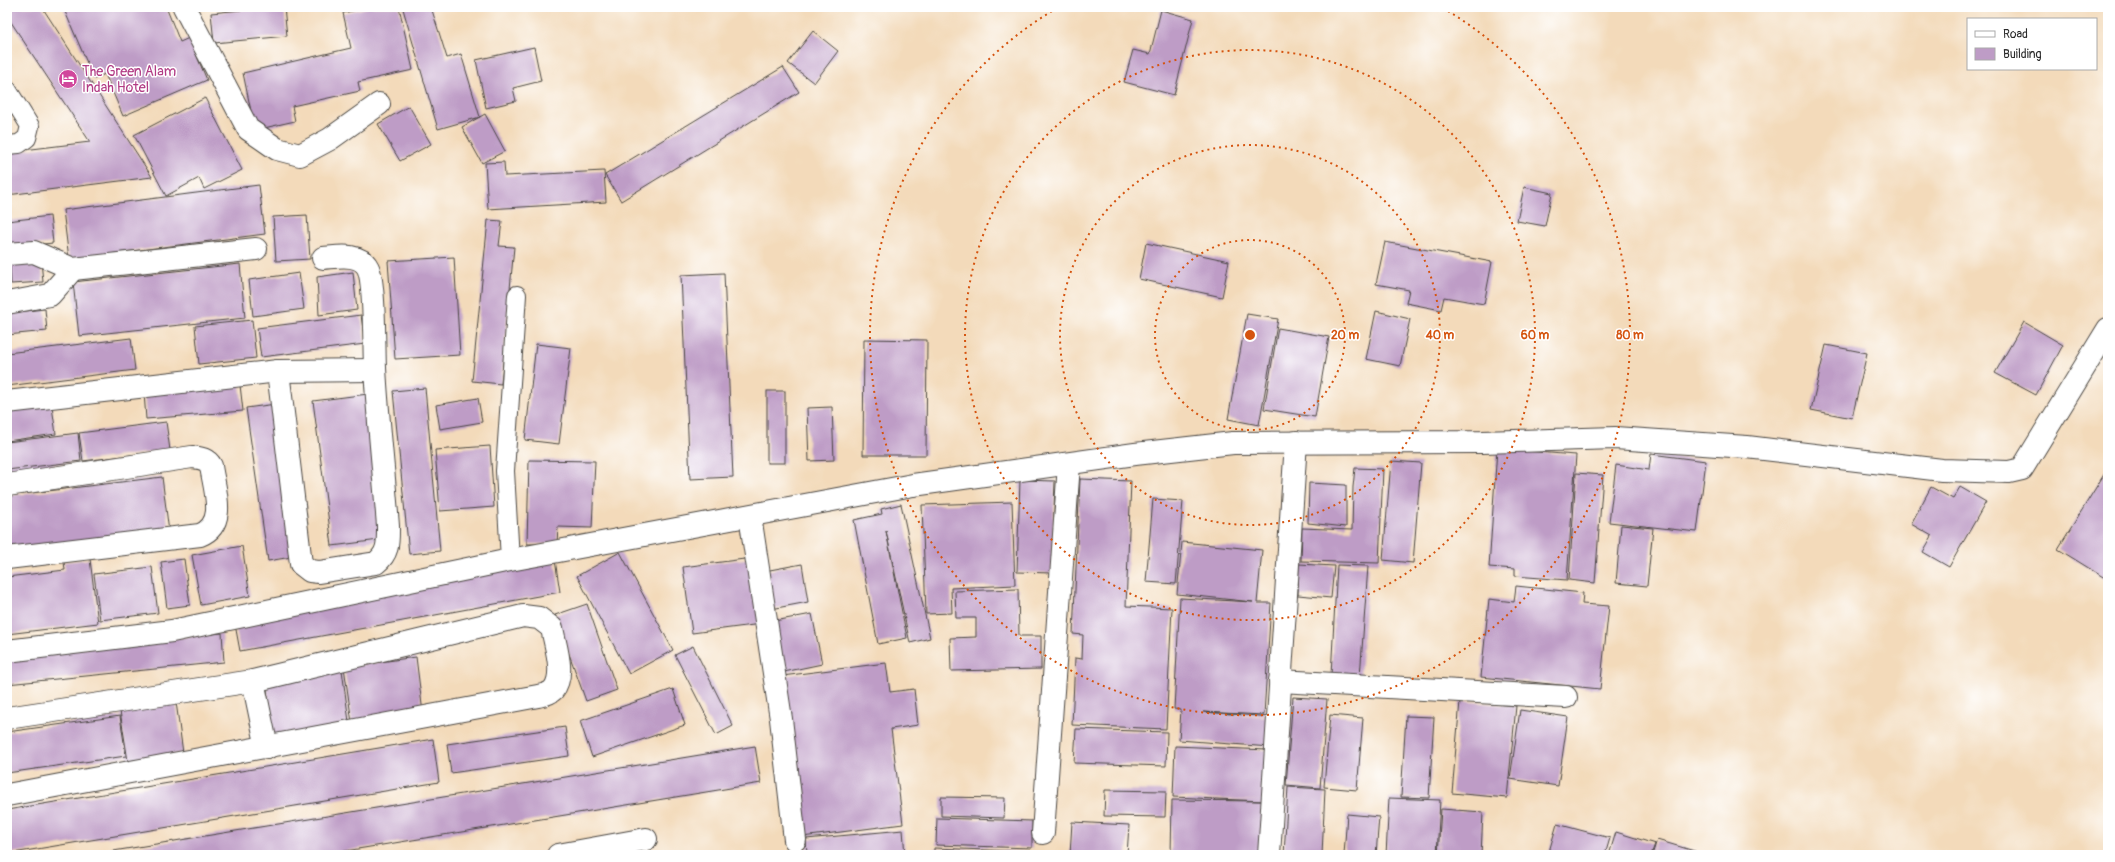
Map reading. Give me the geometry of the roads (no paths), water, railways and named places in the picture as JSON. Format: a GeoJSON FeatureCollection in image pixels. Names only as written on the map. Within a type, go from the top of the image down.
{"type":"FeatureCollection","features":[{"type":"Feature","properties":{"kind":"street"},"geometry":{"type":"LineString","coordinates":[[184,7],[248,129],[277,149],[300,155],[330,139],[379,104]]}},
{"type":"Feature","properties":{"kind":"street"},"geometry":{"type":"LineString","coordinates":[[7,254],[34,252],[73,269],[256,249]]}},
{"type":"Feature","properties":{"kind":"street"},"geometry":{"type":"LineString","coordinates":[[278,371],[300,562],[306,570],[319,572],[376,563],[383,558],[387,550],[388,526],[375,370],[371,286],[368,268],[353,257],[323,258]]}},
{"type":"Feature","properties":{"kind":"street"},"geometry":{"type":"LineString","coordinates":[[7,303],[50,295],[73,269]]}},
{"type":"Feature","properties":{"kind":"street"},"geometry":{"type":"LineString","coordinates":[[7,651],[172,631],[510,560],[913,485],[1233,443],[1482,442],[1614,438],[1748,447],[1942,470],[2009,472],[2022,469],[2026,464],[2108,329]]}},
{"type":"Feature","properties":{"kind":"street"},"geometry":{"type":"LineString","coordinates":[[7,402],[278,371],[375,370]]}},
{"type":"Feature","properties":{"kind":"street"},"geometry":{"type":"LineString","coordinates":[[1269,855],[1296,442]]}},
{"type":"Feature","properties":{"kind":"street"},"geometry":{"type":"LineString","coordinates":[[7,485],[192,457],[208,461],[211,466],[217,512],[214,526],[208,532],[200,535],[7,558]]}},
{"type":"Feature","properties":{"kind":"street"},"geometry":{"type":"LineString","coordinates":[[1043,833],[1069,464]]}},
{"type":"Feature","properties":{"kind":"street"},"geometry":{"type":"LineString","coordinates":[[750,516],[781,719],[795,840]]}},
{"type":"Feature","properties":{"kind":"street"},"geometry":{"type":"LineString","coordinates":[[7,718],[253,681],[523,616],[539,618],[552,628],[559,671],[557,682],[553,689],[548,693],[538,696],[267,748],[7,795]]}},
{"type":"Feature","properties":{"kind":"street"},"geometry":{"type":"LineString","coordinates":[[253,681],[267,748]]}},
{"type":"Feature","properties":{"kind":"street"},"geometry":{"type":"LineString","coordinates":[[1280,681],[1566,697]]}},
{"type":"Feature","properties":{"kind":"street"},"geometry":{"type":"LineString","coordinates":[[558,855],[646,839]]}},
{"type":"Feature","properties":{"kind":"lane"},"geometry":{"type":"LineString","coordinates":[[7,89],[30,126],[27,138],[19,144],[7,146]]}},
{"type":"Feature","properties":{"kind":"lane"},"geometry":{"type":"LineString","coordinates":[[510,560],[505,471],[517,295]]}},
{"type":"Feature","properties":{"kind":"place","name":"The Green Alam Indah Hotel"},"geometry":{"type":"Point","coordinates":[68,79]}}]}
